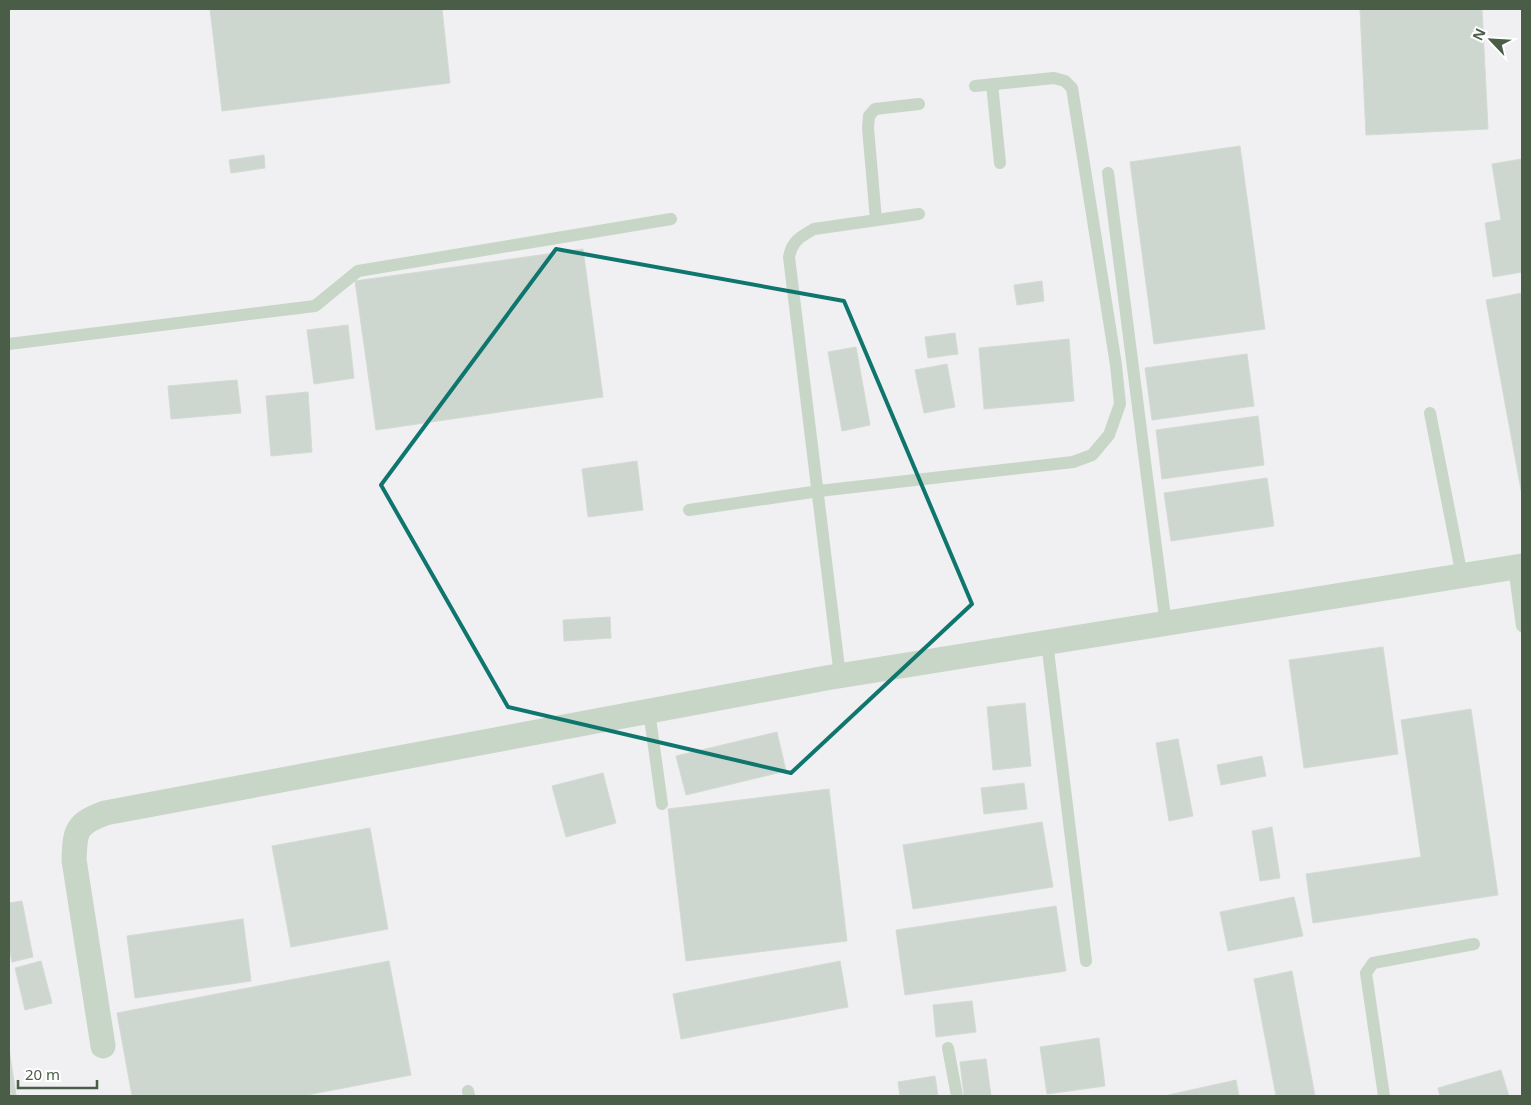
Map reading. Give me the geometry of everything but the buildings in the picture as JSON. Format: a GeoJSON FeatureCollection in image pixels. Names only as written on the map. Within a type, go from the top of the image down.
{"type":"FeatureCollection","features":[{"type":"Feature","properties":{"kind":"street"},"geometry":{"type":"LineString","coordinates":[[103,1046],[74,860],[74,838],[85,820],[115,811],[840,676],[1518,567]]}},
{"type":"Feature","properties":{"kind":"lane"},"geometry":{"type":"LineString","coordinates":[[689,510],[819,492],[1074,462],[1092,455],[1109,435],[1120,404],[1116,365],[1072,88],[1065,81],[1054,78],[975,86]]}},
{"type":"Feature","properties":{"kind":"lane"},"geometry":{"type":"LineString","coordinates":[[992,84],[1000,163]]}},
{"type":"Feature","properties":{"kind":"lane"},"geometry":{"type":"LineString","coordinates":[[876,220],[868,116],[875,109],[919,104]]}},
{"type":"Feature","properties":{"kind":"lane"},"geometry":{"type":"LineString","coordinates":[[1108,173],[1166,624]]}},
{"type":"Feature","properties":{"kind":"lane"},"geometry":{"type":"LineString","coordinates":[[840,676],[789,257],[791,245],[799,237],[814,229],[919,214]]}},
{"type":"Feature","properties":{"kind":"lane"},"geometry":{"type":"LineString","coordinates":[[9,344],[315,306],[358,270],[670,219]]}},
{"type":"Feature","properties":{"kind":"lane"},"geometry":{"type":"LineString","coordinates":[[1430,413],[1462,576]]}},
{"type":"Feature","properties":{"kind":"lane"},"geometry":{"type":"LineString","coordinates":[[1518,567],[1522,626]]}},
{"type":"Feature","properties":{"kind":"lane"},"geometry":{"type":"LineString","coordinates":[[1047,642],[1086,961]]}},
{"type":"Feature","properties":{"kind":"lane"},"geometry":{"type":"LineString","coordinates":[[649,712],[662,804]]}},
{"type":"Feature","properties":{"kind":"lane"},"geometry":{"type":"LineString","coordinates":[[1384,1096],[1366,973],[1373,963],[1474,944]]}},
{"type":"Feature","properties":{"kind":"lane"},"geometry":{"type":"LineString","coordinates":[[948,1048],[957,1096]]}},
{"type":"Feature","properties":{"kind":"highlighted area"},"geometry":{"type":"Polygon","coordinates":[[[556,249],[844,301],[972,604],[791,773],[508,707],[381,485],[556,249]]]}}]}
